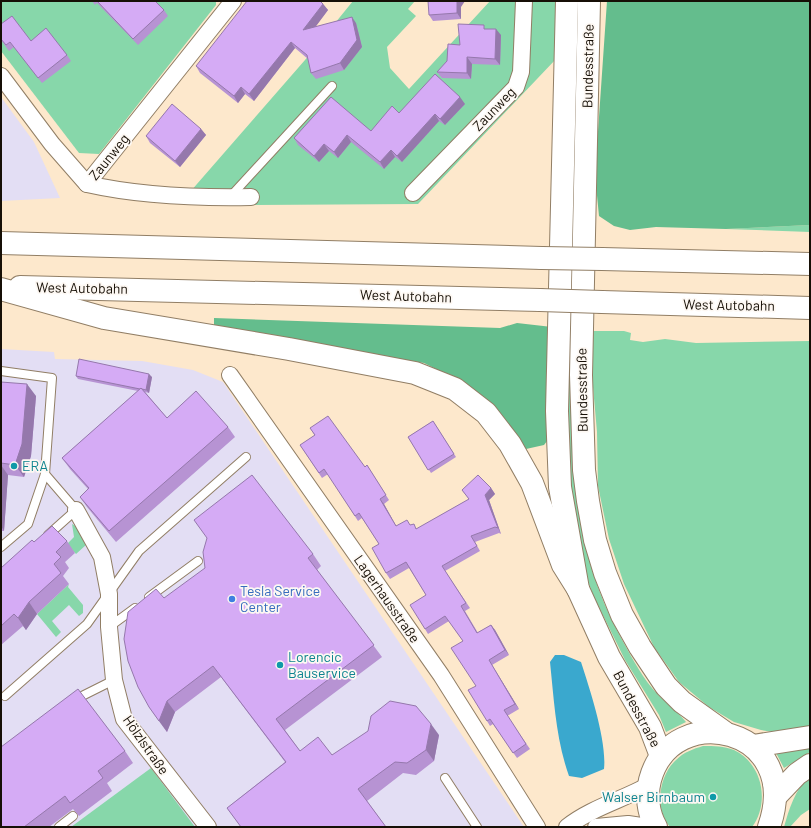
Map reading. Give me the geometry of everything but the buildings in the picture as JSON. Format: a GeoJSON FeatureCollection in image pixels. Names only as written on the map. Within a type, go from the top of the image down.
{"type":"FeatureCollection","features":[{"type":"Feature","properties":{"kind":"main road","name":"Bundesstraße"},"geometry":{"type":"LineString","coordinates":[[567,1],[557,411],[560,486],[578,589],[609,657],[650,727],[661,756]]}},
{"type":"Feature","properties":{"kind":"main road","name":"Bundesstraße"},"geometry":{"type":"LineString","coordinates":[[589,1],[581,375],[584,470],[595,540],[622,615],[640,647],[666,686],[682,702],[724,732],[743,739],[753,746],[770,768],[774,781],[776,806],[769,827]]}},
{"type":"Feature","properties":{"kind":"main road"},"geometry":{"type":"LineString","coordinates":[[1,243],[810,264]]}},
{"type":"Feature","properties":{"kind":"main road","name":"West Autobahn"},"geometry":{"type":"LineString","coordinates":[[1,286],[810,308]]}},
{"type":"Feature","properties":{"kind":"main road"},"geometry":{"type":"LineString","coordinates":[[1,290],[104,318],[415,372],[455,389],[486,413],[510,444],[532,483],[562,566],[578,589]]}},
{"type":"Feature","properties":{"kind":"main road","name":"Bundesstraße"},"geometry":{"type":"LineString","coordinates":[[656,827],[649,808],[649,785],[653,769],[661,756],[682,739],[702,732],[724,732]]}},
{"type":"Feature","properties":{"kind":"main road"},"geometry":{"type":"LineString","coordinates":[[753,746],[810,737]]}},
{"type":"Feature","properties":{"kind":"main road"},"geometry":{"type":"LineString","coordinates":[[776,796],[797,774],[810,765]]}},
{"type":"Feature","properties":{"kind":"street","name":"Zaunweg"},"geometry":{"type":"LineString","coordinates":[[233,1],[87,184],[110,189],[165,194],[251,197]]}},
{"type":"Feature","properties":{"kind":"street","name":"Zaunweg"},"geometry":{"type":"LineString","coordinates":[[412,193],[516,87],[521,72],[524,1]]}},
{"type":"Feature","properties":{"kind":"street"},"geometry":{"type":"LineString","coordinates":[[1,76],[52,144],[87,184]]}},
{"type":"Feature","properties":{"kind":"street","name":"Lagerhausstraße"},"geometry":{"type":"LineString","coordinates":[[230,375],[441,675],[537,827]]}},
{"type":"Feature","properties":{"kind":"street","name":"Hölzlstraße"},"geometry":{"type":"LineString","coordinates":[[76,510],[102,557],[109,594],[109,627],[114,680],[124,719],[208,827]]}},
{"type":"Feature","properties":{"kind":"street"},"geometry":{"type":"LineString","coordinates":[[567,827],[603,806],[633,794],[649,785]]}},
{"type":"Feature","properties":{"kind":"street"},"geometry":{"type":"LineString","coordinates":[[596,827],[628,824],[648,827]]}},
{"type":"Feature","properties":{"kind":"lane"},"geometry":{"type":"LineString","coordinates":[[229,197],[332,86]]}},
{"type":"Feature","properties":{"kind":"lane"},"geometry":{"type":"LineString","coordinates":[[1,371],[52,378],[45,474],[28,524],[1,547]]}},
{"type":"Feature","properties":{"kind":"lane"},"geometry":{"type":"LineString","coordinates":[[5,696],[87,624],[139,550],[246,457]]}},
{"type":"Feature","properties":{"kind":"lane"},"geometry":{"type":"LineString","coordinates":[[41,540],[76,510],[45,474]]}},
{"type":"Feature","properties":{"kind":"lane"},"geometry":{"type":"LineString","coordinates":[[109,627],[198,561]]}},
{"type":"Feature","properties":{"kind":"lane"},"geometry":{"type":"LineString","coordinates":[[66,709],[84,695],[114,680]]}},
{"type":"Feature","properties":{"kind":"lane"},"geometry":{"type":"LineString","coordinates":[[445,778],[477,827]]}},
{"type":"Feature","properties":{"kind":"lane"},"geometry":{"type":"LineString","coordinates":[[59,827],[73,816]]}},
{"type":"Feature","properties":{"kind":"shaded area"},"geometry":{"type":"Polygon","coordinates":[[[1,97],[34,142],[60,198],[1,201],[1,97]]]}},
{"type":"Feature","properties":{"kind":"shaded area"},"geometry":{"type":"Polygon","coordinates":[[[1,349],[54,352],[55,359],[142,361],[193,370],[223,382],[524,827],[1,827],[1,349]]]}},
{"type":"Feature","properties":{"kind":"green space"},"geometry":{"type":"Polygon","coordinates":[[[1,1],[216,1],[216,5],[99,154],[79,153],[1,51],[1,1]]]}},
{"type":"Feature","properties":{"kind":"green space"},"geometry":{"type":"Polygon","coordinates":[[[353,1],[415,1],[408,9],[416,16],[387,47],[390,68],[409,89],[490,1],[558,1],[556,59],[418,204],[251,205],[247,193],[190,192],[305,60],[353,1]]]}},
{"type":"Feature","properties":{"kind":"green space"},"geometry":{"type":"Polygon","coordinates":[[[607,1],[810,1],[810,225],[726,229],[656,227],[630,230],[614,226],[599,216],[595,175],[607,1]]]}},
{"type":"Feature","properties":{"kind":"green space"},"geometry":{"type":"Polygon","coordinates":[[[810,225],[810,232],[726,229],[810,225]]]}},
{"type":"Feature","properties":{"kind":"green space"},"geometry":{"type":"Polygon","coordinates":[[[214,318],[500,328],[517,323],[552,327],[551,436],[544,445],[526,449],[511,428],[466,384],[424,363],[214,328],[214,318]]]}},
{"type":"Feature","properties":{"kind":"green space"},"geometry":{"type":"Polygon","coordinates":[[[565,330],[574,330],[572,410],[573,449],[581,524],[590,561],[602,599],[635,663],[652,688],[686,722],[666,732],[659,715],[625,660],[594,597],[587,579],[571,517],[565,330]]]}},
{"type":"Feature","properties":{"kind":"green space"},"geometry":{"type":"Polygon","coordinates":[[[588,331],[624,331],[631,333],[630,340],[643,342],[665,339],[696,343],[810,341],[810,730],[785,734],[761,730],[734,722],[709,707],[679,682],[654,647],[624,584],[609,539],[598,486],[597,432],[588,331]]]}},
{"type":"Feature","properties":{"kind":"green space"},"geometry":{"type":"Polygon","coordinates":[[[72,524],[77,527],[81,533],[86,545],[76,554],[67,544],[74,537],[72,524]]]}},
{"type":"Feature","properties":{"kind":"green space"},"geometry":{"type":"Polygon","coordinates":[[[69,584],[68,587],[83,605],[83,613],[79,616],[69,605],[52,621],[61,632],[56,637],[37,614],[69,584]]]}},
{"type":"Feature","properties":{"kind":"green space"},"geometry":{"type":"Polygon","coordinates":[[[703,746],[723,747],[734,750],[744,756],[752,765],[761,785],[762,796],[758,817],[752,827],[670,827],[665,820],[660,802],[662,783],[670,766],[682,755],[703,746]]]}},
{"type":"Feature","properties":{"kind":"green space"},"geometry":{"type":"Polygon","coordinates":[[[810,747],[810,752],[784,768],[776,753],[810,747]]]}},
{"type":"Feature","properties":{"kind":"green space"},"geometry":{"type":"Polygon","coordinates":[[[151,768],[195,827],[71,827],[151,768]]]}},
{"type":"Feature","properties":{"kind":"green space"},"geometry":{"type":"Polygon","coordinates":[[[810,776],[810,809],[801,815],[790,827],[784,827],[790,806],[796,793],[810,776]]]}},
{"type":"Feature","properties":{"kind":"water"},"geometry":{"type":"Polygon","coordinates":[[[555,655],[564,655],[581,662],[600,730],[603,744],[604,769],[582,778],[569,776],[561,748],[556,720],[550,662],[555,655]]]}},
{"type":"Feature","properties":{"kind":"place","name":"ERA"},"geometry":{"type":"Point","coordinates":[14,466]}},
{"type":"Feature","properties":{"kind":"place","name":"Tesla Service Center"},"geometry":{"type":"Point","coordinates":[232,599]}},
{"type":"Feature","properties":{"kind":"place","name":"Lorencic Bauservice"},"geometry":{"type":"Point","coordinates":[280,665]}},
{"type":"Feature","properties":{"kind":"place","name":"Walser Birnbaum"},"geometry":{"type":"Point","coordinates":[713,797]}}]}
